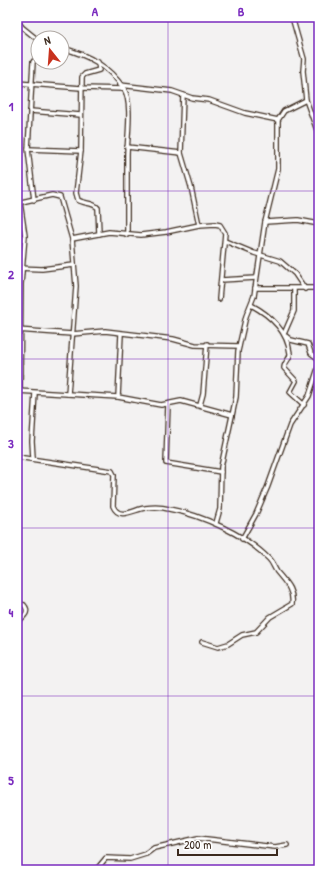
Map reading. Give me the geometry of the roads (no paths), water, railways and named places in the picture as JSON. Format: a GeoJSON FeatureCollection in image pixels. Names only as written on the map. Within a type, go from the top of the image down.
{"type":"FeatureCollection","features":[{"type":"Feature","properties":{"kind":"street"},"geometry":{"type":"LineString","coordinates":[[292,17],[303,53],[302,71],[306,100],[319,136]]}},
{"type":"Feature","properties":{"kind":"street"},"geometry":{"type":"LineString","coordinates":[[17,20],[22,27],[30,34]]}},
{"type":"Feature","properties":{"kind":"street"},"geometry":{"type":"LineString","coordinates":[[70,50],[81,53],[108,69],[124,89],[127,103],[127,235]]}},
{"type":"Feature","properties":{"kind":"street"},"geometry":{"type":"LineString","coordinates":[[98,62],[99,70],[82,77],[82,151],[76,197],[80,201],[96,205],[98,208],[99,234]]}},
{"type":"Feature","properties":{"kind":"street"},"geometry":{"type":"LineString","coordinates":[[33,70],[28,149],[34,200]]}},
{"type":"Feature","properties":{"kind":"street"},"geometry":{"type":"LineString","coordinates":[[17,83],[81,88],[124,89]]}},
{"type":"Feature","properties":{"kind":"street"},"geometry":{"type":"LineString","coordinates":[[120,85],[162,89],[210,100],[245,113],[278,120]]}},
{"type":"Feature","properties":{"kind":"street"},"geometry":{"type":"LineString","coordinates":[[183,95],[181,153],[191,187],[199,225]]}},
{"type":"Feature","properties":{"kind":"street"},"geometry":{"type":"LineString","coordinates":[[216,523],[220,509],[221,472],[236,397],[240,346],[246,316],[251,305],[255,288],[265,222],[278,169],[278,120],[284,111],[306,100]]}},
{"type":"Feature","properties":{"kind":"street"},"geometry":{"type":"LineString","coordinates":[[30,111],[81,115]]}},
{"type":"Feature","properties":{"kind":"street"},"geometry":{"type":"LineString","coordinates":[[127,147],[181,153]]}},
{"type":"Feature","properties":{"kind":"street"},"geometry":{"type":"LineString","coordinates":[[28,149],[82,151]]}},
{"type":"Feature","properties":{"kind":"street"},"geometry":{"type":"LineString","coordinates":[[68,394],[76,290],[72,238],[63,202],[60,197],[52,195],[19,203],[25,227],[19,268],[18,392],[118,397],[155,404],[168,404],[181,401],[232,415]]}},
{"type":"Feature","properties":{"kind":"street"},"geometry":{"type":"LineString","coordinates":[[265,222],[298,220],[319,224]]}},
{"type":"Feature","properties":{"kind":"street"},"geometry":{"type":"LineString","coordinates":[[72,238],[115,232],[127,235],[166,232],[199,225],[220,225],[225,231],[225,241],[219,299]]}},
{"type":"Feature","properties":{"kind":"street"},"geometry":{"type":"LineString","coordinates":[[225,241],[284,263],[295,274],[305,288]]}},
{"type":"Feature","properties":{"kind":"street"},"geometry":{"type":"LineString","coordinates":[[19,268],[42,269],[74,265]]}},
{"type":"Feature","properties":{"kind":"street"},"geometry":{"type":"LineString","coordinates":[[220,280],[256,278]]}},
{"type":"Feature","properties":{"kind":"street"},"geometry":{"type":"LineString","coordinates":[[255,288],[319,288]]}},
{"type":"Feature","properties":{"kind":"street"},"geometry":{"type":"LineString","coordinates":[[294,289],[294,311],[284,335],[290,355],[284,368],[296,381],[290,392],[304,405]]}},
{"type":"Feature","properties":{"kind":"street"},"geometry":{"type":"LineString","coordinates":[[251,305],[263,312],[284,335],[291,340],[308,344],[311,353],[319,359]]}},
{"type":"Feature","properties":{"kind":"street"},"geometry":{"type":"LineString","coordinates":[[17,326],[19,330]]}},
{"type":"Feature","properties":{"kind":"street"},"geometry":{"type":"LineString","coordinates":[[19,330],[72,334],[104,331],[179,340],[195,345],[207,344],[240,346]]}},
{"type":"Feature","properties":{"kind":"street"},"geometry":{"type":"LineString","coordinates":[[118,397],[121,334]]}},
{"type":"Feature","properties":{"kind":"street"},"geometry":{"type":"LineString","coordinates":[[200,405],[204,388],[207,344]]}},
{"type":"Feature","properties":{"kind":"street"},"geometry":{"type":"LineString","coordinates":[[242,539],[256,514],[268,486],[290,425],[304,405],[312,388],[319,365]]}},
{"type":"Feature","properties":{"kind":"street"},"geometry":{"type":"LineString","coordinates":[[34,458],[32,437],[35,394]]}},
{"type":"Feature","properties":{"kind":"street"},"geometry":{"type":"LineString","coordinates":[[168,404],[166,463],[221,472]]}},
{"type":"Feature","properties":{"kind":"street"},"geometry":{"type":"LineString","coordinates":[[17,456],[112,471],[114,475],[113,508],[128,514],[145,508],[163,508],[184,512],[216,523],[255,546],[270,560],[275,570],[289,585],[292,604],[270,617],[256,632],[242,635],[224,646],[218,647],[202,642]]}},
{"type":"Feature","properties":{"kind":"street"},"geometry":{"type":"LineString","coordinates":[[17,603],[24,605],[27,609],[25,615],[17,623]]}},
{"type":"Feature","properties":{"kind":"street"},"geometry":{"type":"LineString","coordinates":[[96,870],[106,858],[130,859],[148,853],[154,848],[194,838],[208,838],[222,842],[275,846],[287,845]]}}]}
